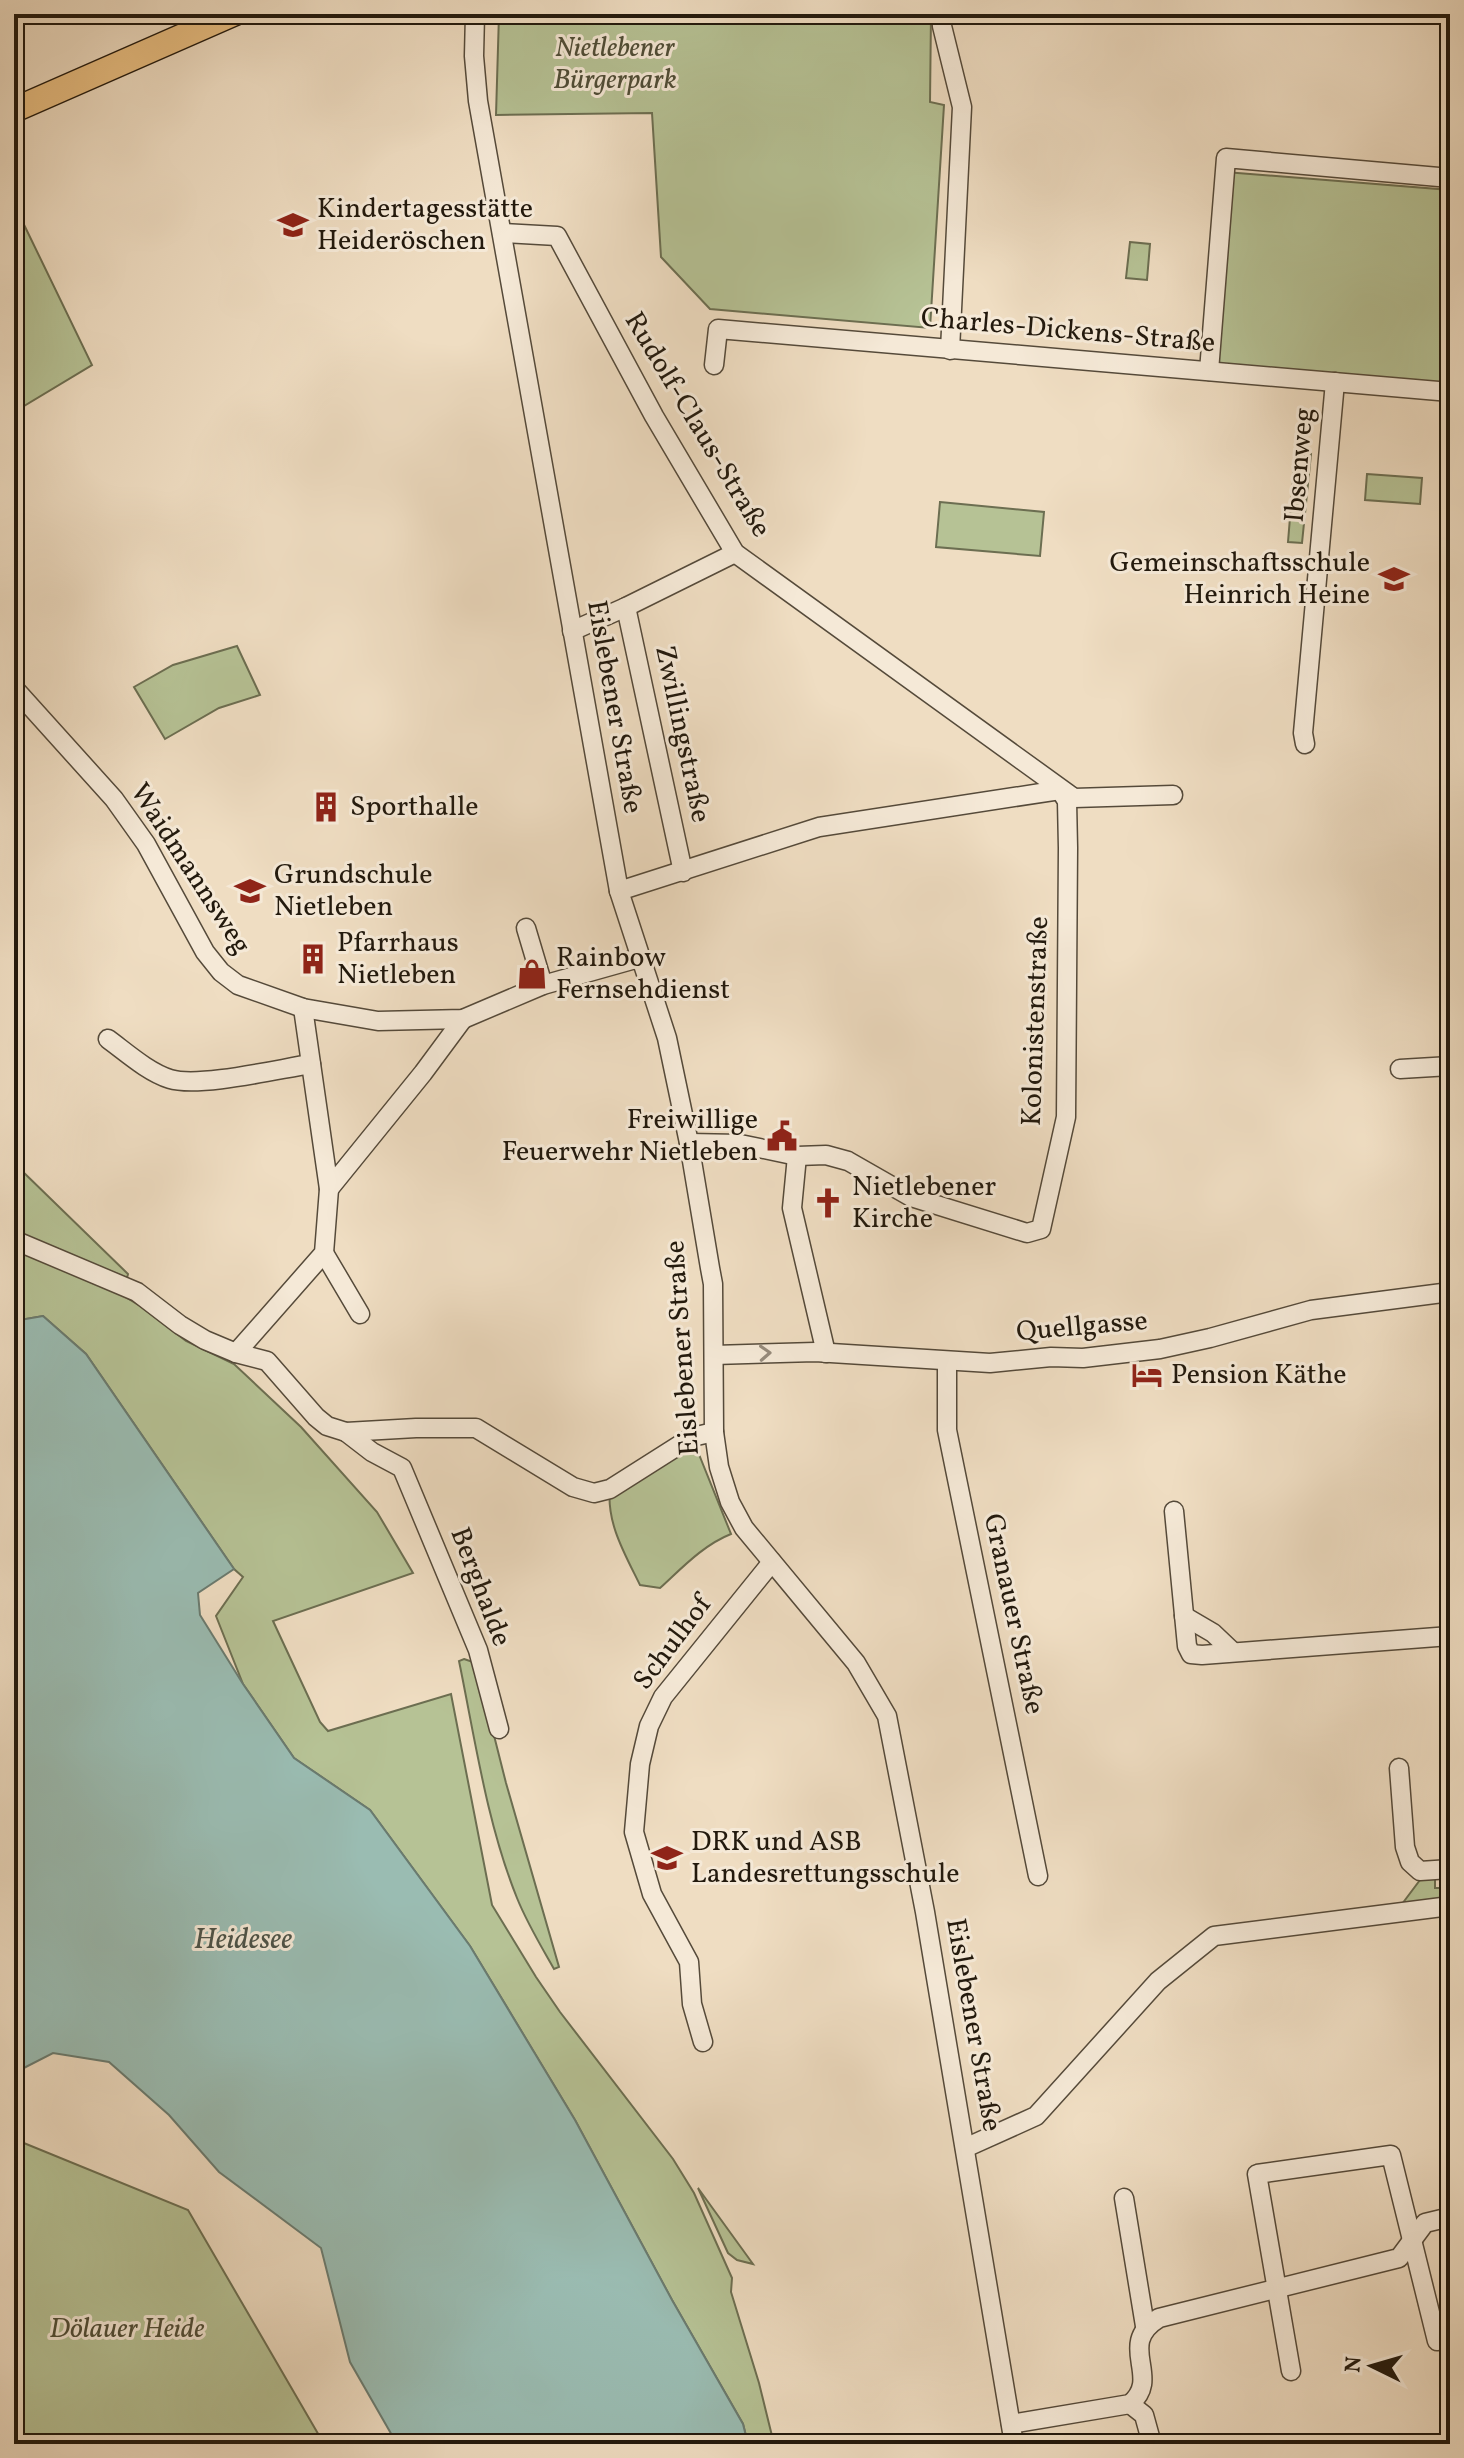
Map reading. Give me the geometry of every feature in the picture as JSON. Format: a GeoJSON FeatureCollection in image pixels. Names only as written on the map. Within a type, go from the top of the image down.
{"type":"FeatureCollection","features":[{"type":"Feature","properties":{"kind":"main road"},"geometry":{"type":"LineString","coordinates":[[14,110],[233,14]]}},
{"type":"Feature","properties":{"kind":"street","name":"Eislebener Straße"},"geometry":{"type":"LineString","coordinates":[[475,14],[474,56],[478,101],[619,891],[667,1038],[713,1284],[714,1432],[719,1467],[730,1502],[744,1528],[856,1663],[887,1716],[925,1912],[1014,2444]]}},
{"type":"Feature","properties":{"kind":"street"},"geometry":{"type":"LineString","coordinates":[[941,14],[962,107],[950,350]]}},
{"type":"Feature","properties":{"kind":"street"},"geometry":{"type":"LineString","coordinates":[[1209,371],[1226,158],[1450,178]]}},
{"type":"Feature","properties":{"kind":"street","name":"Rudolf-Claus-Straße"},"geometry":{"type":"LineString","coordinates":[[502,233],[557,236],[654,416],[735,553],[1060,790]]}},
{"type":"Feature","properties":{"kind":"street","name":"Charles-Dickens-Straße"},"geometry":{"type":"LineString","coordinates":[[714,365],[718,329],[1450,392]]}},
{"type":"Feature","properties":{"kind":"street","name":"Ibsenweg"},"geometry":{"type":"LineString","coordinates":[[1305,744],[1303,733],[1335,382]]}},
{"type":"Feature","properties":{"kind":"street"},"geometry":{"type":"LineString","coordinates":[[572,631],[735,553]]}},
{"type":"Feature","properties":{"kind":"street","name":"Zwillingstraße"},"geometry":{"type":"LineString","coordinates":[[626,607],[683,872]]}},
{"type":"Feature","properties":{"kind":"street","name":"Waidmannsweg"},"geometry":{"type":"LineString","coordinates":[[14,688],[114,799],[146,844],[205,952],[221,972],[238,985],[303,1008],[378,1021],[463,1019],[543,985],[639,958]]}},
{"type":"Feature","properties":{"kind":"street"},"geometry":{"type":"LineString","coordinates":[[619,891],[819,827],[1060,790],[1074,798],[1173,795]]}},
{"type":"Feature","properties":{"kind":"street","name":"Kolonistenstraße"},"geometry":{"type":"LineString","coordinates":[[797,1156],[826,1155],[848,1161],[911,1197],[1027,1233],[1041,1229],[1066,1117],[1068,848],[1067,801],[1060,790]]}},
{"type":"Feature","properties":{"kind":"street"},"geometry":{"type":"LineString","coordinates":[[526,928],[543,985]]}},
{"type":"Feature","properties":{"kind":"street"},"geometry":{"type":"LineString","coordinates":[[303,1008],[329,1189],[324,1253],[360,1314]]}},
{"type":"Feature","properties":{"kind":"street"},"geometry":{"type":"LineString","coordinates":[[329,1189],[463,1019]]}},
{"type":"Feature","properties":{"kind":"street"},"geometry":{"type":"LineString","coordinates":[[108,1039],[171,1080],[196,1082],[311,1064]]}},
{"type":"Feature","properties":{"kind":"street"},"geometry":{"type":"LineString","coordinates":[[1400,1069],[1450,1066]]}},
{"type":"Feature","properties":{"kind":"street"},"geometry":{"type":"LineString","coordinates":[[689,1143],[740,1144],[797,1156],[792,1208],[821,1352]]}},
{"type":"Feature","properties":{"kind":"street"},"geometry":{"type":"LineString","coordinates":[[14,1240],[137,1292],[205,1340],[267,1361],[327,1426],[346,1432],[372,1452],[402,1468]]}},
{"type":"Feature","properties":{"kind":"street"},"geometry":{"type":"LineString","coordinates":[[236,1353],[324,1253]]}},
{"type":"Feature","properties":{"kind":"street","name":"Quellgasse"},"geometry":{"type":"LineString","coordinates":[[714,1355],[821,1352],[990,1363],[1051,1357],[1083,1358],[1160,1349],[1311,1310],[1450,1292]]}},
{"type":"Feature","properties":{"kind":"street","name":"Granauer Straße"},"geometry":{"type":"LineString","coordinates":[[947,1362],[947,1430],[1038,1876]]}},
{"type":"Feature","properties":{"kind":"street"},"geometry":{"type":"LineString","coordinates":[[346,1432],[476,1428],[573,1487],[594,1493],[610,1489],[692,1437],[714,1432]]}},
{"type":"Feature","properties":{"kind":"street","name":"Berghalde"},"geometry":{"type":"LineString","coordinates":[[385,1430],[478,1650],[499,1729]]}},
{"type":"Feature","properties":{"kind":"street"},"geometry":{"type":"LineString","coordinates":[[1174,1511],[1187,1646],[1191,1654],[1450,1636]]}},
{"type":"Feature","properties":{"kind":"street","name":"Schulhof"},"geometry":{"type":"LineString","coordinates":[[703,2042],[692,2004],[689,1962],[652,1894],[634,1832],[640,1764],[649,1726],[663,1697],[772,1562]]}},
{"type":"Feature","properties":{"kind":"street"},"geometry":{"type":"LineString","coordinates":[[1184,1616],[1213,1633],[1233,1652]]}},
{"type":"Feature","properties":{"kind":"street"},"geometry":{"type":"LineString","coordinates":[[1399,1768],[1405,1847],[1410,1862],[1420,1871],[1450,1869]]}},
{"type":"Feature","properties":{"kind":"street"},"geometry":{"type":"LineString","coordinates":[[965,2148],[1036,2116],[1158,1981],[1214,1936],[1450,1906]]}},
{"type":"Feature","properties":{"kind":"street"},"geometry":{"type":"LineString","coordinates":[[1291,2371],[1257,2174],[1391,2155],[1437,2341]]}},
{"type":"Feature","properties":{"kind":"street"},"geometry":{"type":"LineString","coordinates":[[1011,2424],[1130,2404],[1137,2398],[1143,2378],[1138,2343],[1145,2326],[1124,2198]]}},
{"type":"Feature","properties":{"kind":"street"},"geometry":{"type":"LineString","coordinates":[[1145,2326],[1159,2318],[1399,2258],[1425,2223],[1450,2217]]}},
{"type":"Feature","properties":{"kind":"street"},"geometry":{"type":"LineString","coordinates":[[1130,2404],[1144,2415],[1152,2444]]}},
{"type":"Feature","properties":{"kind":"green space","name":"Nietlebener Bürgerpark"},"geometry":{"type":"Polygon","coordinates":[[[499,14],[931,14],[930,102],[944,105],[930,328],[710,309],[661,257],[652,113],[496,115],[499,14]]]}},
{"type":"Feature","properties":{"kind":"green space"},"geometry":{"type":"Polygon","coordinates":[[[1225,172],[1450,190],[1450,392],[1209,371],[1225,172]]]}},
{"type":"Feature","properties":{"kind":"green space"},"geometry":{"type":"Polygon","coordinates":[[[14,204],[92,365],[14,412],[14,204]]]}},
{"type":"Feature","properties":{"kind":"green space"},"geometry":{"type":"Polygon","coordinates":[[[1130,242],[1150,244],[1147,280],[1126,278],[1130,242]]]}},
{"type":"Feature","properties":{"kind":"green space"},"geometry":{"type":"Polygon","coordinates":[[[1311,454],[1302,543],[1288,542],[1294,469],[1300,457],[1311,454]]]}},
{"type":"Feature","properties":{"kind":"green space"},"geometry":{"type":"Polygon","coordinates":[[[1367,474],[1422,478],[1420,504],[1365,500],[1367,474]]]}},
{"type":"Feature","properties":{"kind":"green space"},"geometry":{"type":"Polygon","coordinates":[[[940,502],[1044,512],[1040,556],[936,547],[940,502]]]}},
{"type":"Feature","properties":{"kind":"green space"},"geometry":{"type":"Polygon","coordinates":[[[237,646],[260,695],[219,708],[165,739],[134,687],[173,665],[237,646]]]}},
{"type":"Feature","properties":{"kind":"green space"},"geometry":{"type":"Polygon","coordinates":[[[18,1167],[128,1274],[127,1278],[14,1231],[15,1170],[18,1167]]]}},
{"type":"Feature","properties":{"kind":"green space"},"geometry":{"type":"Polygon","coordinates":[[[14,1245],[103,1283],[186,1341],[234,1364],[301,1427],[377,1512],[413,1573],[273,1621],[320,1722],[328,1731],[451,1694],[492,1905],[560,2012],[673,2159],[694,2193],[732,2278],[731,2292],[774,2444],[748,2444],[743,2424],[575,2120],[470,1946],[370,1810],[294,1758],[243,1684],[216,1616],[243,1577],[234,1569],[86,1354],[43,1316],[14,1321],[14,1245]]]}},
{"type":"Feature","properties":{"kind":"green space"},"geometry":{"type":"Polygon","coordinates":[[[692,1437],[731,1534],[702,1551],[660,1588],[640,1585],[614,1527],[610,1489],[692,1437]]]}},
{"type":"Feature","properties":{"kind":"green space"},"geometry":{"type":"Polygon","coordinates":[[[459,1661],[473,1662],[479,1676],[559,1967],[554,1969],[521,1907],[498,1841],[459,1661]]]}},
{"type":"Feature","properties":{"kind":"green space"},"geometry":{"type":"Polygon","coordinates":[[[1423,1876],[1435,1877],[1435,1888],[1450,1888],[1450,1900],[1402,1904],[1423,1876]]]}},
{"type":"Feature","properties":{"kind":"green space","name":"Dölauer Heide"},"geometry":{"type":"Polygon","coordinates":[[[14,2139],[188,2210],[324,2444],[14,2444],[14,2139]]]}},
{"type":"Feature","properties":{"kind":"green space"},"geometry":{"type":"Polygon","coordinates":[[[698,2188],[753,2264],[737,2260],[728,2253],[698,2188]]]}},
{"type":"Feature","properties":{"kind":"water","name":"Heidesee"},"geometry":{"type":"Polygon","coordinates":[[[43,1316],[86,1354],[234,1569],[198,1593],[200,1615],[243,1684],[294,1758],[370,1810],[470,1946],[575,2120],[743,2424],[748,2444],[397,2444],[350,2362],[321,2248],[219,2172],[169,2115],[109,2062],[53,2053],[14,2073],[14,1321],[43,1316]]]}},
{"type":"Feature","properties":{"kind":"place","name":"Kindertagesstätte Heideröschen"},"geometry":{"type":"Point","coordinates":[293,225]}},
{"type":"Feature","properties":{"kind":"place","name":"Gemeinschaftsschule Heinrich Heine"},"geometry":{"type":"Point","coordinates":[1394,579]}},
{"type":"Feature","properties":{"kind":"place","name":"Sporthalle"},"geometry":{"type":"Point","coordinates":[326,807]}},
{"type":"Feature","properties":{"kind":"place","name":"Grundschule Nietleben"},"geometry":{"type":"Point","coordinates":[250,891]}},
{"type":"Feature","properties":{"kind":"place","name":"Pfarrhaus Nietleben"},"geometry":{"type":"Point","coordinates":[313,959]}},
{"type":"Feature","properties":{"kind":"place","name":"Rainbow Fernsehdienst"},"geometry":{"type":"Point","coordinates":[532,974]}},
{"type":"Feature","properties":{"kind":"place","name":"Freiwillige Feuerwehr Nietleben"},"geometry":{"type":"Point","coordinates":[782,1136]}},
{"type":"Feature","properties":{"kind":"place","name":"Nietlebener Kirche"},"geometry":{"type":"Point","coordinates":[828,1203]}},
{"type":"Feature","properties":{"kind":"place","name":"Pension Käthe"},"geometry":{"type":"Point","coordinates":[1147,1375]}},
{"type":"Feature","properties":{"kind":"place","name":"DRK und ASB Landesrettungsschule"},"geometry":{"type":"Point","coordinates":[667,1858]}}]}
